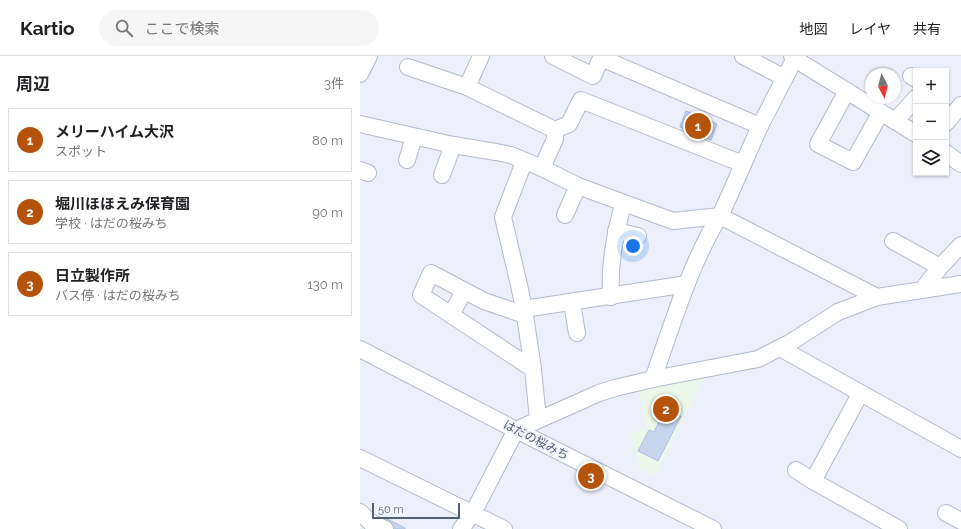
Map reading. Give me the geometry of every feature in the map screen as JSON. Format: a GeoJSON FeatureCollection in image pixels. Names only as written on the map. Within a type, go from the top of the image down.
{"type":"FeatureCollection","features":[{"type":"Feature","properties":{"kind":"street"},"geometry":{"type":"LineString","coordinates":[[360,74],[369,56]]}},
{"type":"Feature","properties":{"kind":"street"},"geometry":{"type":"LineString","coordinates":[[467,87],[481,56]]}},
{"type":"Feature","properties":{"kind":"street"},"geometry":{"type":"LineString","coordinates":[[553,56],[570,60],[593,76],[602,58],[760,126]]}},
{"type":"Feature","properties":{"kind":"street"},"geometry":{"type":"LineString","coordinates":[[743,56],[785,78]]}},
{"type":"Feature","properties":{"kind":"street"},"geometry":{"type":"LineString","coordinates":[[653,379],[687,284],[714,224],[720,216],[760,126],[785,78],[794,57],[913,132]]}},
{"type":"Feature","properties":{"kind":"street"},"geometry":{"type":"LineString","coordinates":[[408,67],[467,87],[555,130],[569,124],[581,100],[743,164]]}},
{"type":"Feature","properties":{"kind":"street"},"geometry":{"type":"LineString","coordinates":[[847,91],[818,144],[853,162],[881,112]]}},
{"type":"Feature","properties":{"kind":"street"},"geometry":{"type":"LineString","coordinates":[[896,120],[913,101]]}},
{"type":"Feature","properties":{"kind":"street"},"geometry":{"type":"LineString","coordinates":[[949,119],[961,105]]}},
{"type":"Feature","properties":{"kind":"street"},"geometry":{"type":"LineString","coordinates":[[360,124],[453,145],[511,156],[542,168],[578,186],[623,204],[673,221],[720,216],[877,297]]}},
{"type":"Feature","properties":{"kind":"street"},"geometry":{"type":"LineString","coordinates":[[542,168],[555,139],[555,130]]}},
{"type":"Feature","properties":{"kind":"street"},"geometry":{"type":"LineString","coordinates":[[407,160],[414,136]]}},
{"type":"Feature","properties":{"kind":"street"},"geometry":{"type":"LineString","coordinates":[[442,175],[453,145]]}},
{"type":"Feature","properties":{"kind":"street"},"geometry":{"type":"LineString","coordinates":[[949,155],[961,164]]}},
{"type":"Feature","properties":{"kind":"street"},"geometry":{"type":"LineString","coordinates":[[524,162],[503,217],[524,312],[533,369],[538,419]]}},
{"type":"Feature","properties":{"kind":"street"},"geometry":{"type":"LineString","coordinates":[[565,215],[578,186]]}},
{"type":"Feature","properties":{"kind":"street"},"geometry":{"type":"LineString","coordinates":[[611,297],[610,280],[616,231],[623,204]]}},
{"type":"Feature","properties":{"kind":"street"},"geometry":{"type":"LineString","coordinates":[[616,231],[638,236]]}},
{"type":"Feature","properties":{"kind":"street"},"geometry":{"type":"LineString","coordinates":[[893,241],[910,245],[940,266]]}},
{"type":"Feature","properties":{"kind":"street"},"geometry":{"type":"LineString","coordinates":[[923,289],[940,266],[961,245]]}},
{"type":"Feature","properties":{"kind":"street"},"geometry":{"type":"LineString","coordinates":[[533,369],[421,295],[431,273],[484,301],[524,312],[687,284]]}},
{"type":"Feature","properties":{"kind":"street"},"geometry":{"type":"LineString","coordinates":[[461,529],[473,513],[516,430],[538,419],[599,393],[653,379],[758,359],[780,348],[838,312],[877,297],[961,284]]}},
{"type":"Feature","properties":{"kind":"street"},"geometry":{"type":"LineString","coordinates":[[451,315],[464,291]]}},
{"type":"Feature","properties":{"kind":"street"},"geometry":{"type":"LineString","coordinates":[[572,303],[577,333]]}},
{"type":"Feature","properties":{"kind":"street"},"geometry":{"type":"LineString","coordinates":[[780,348],[961,449]]}},
{"type":"Feature","properties":{"kind":"street","name":"はだの桜みち"},"geometry":{"type":"LineString","coordinates":[[360,349],[516,430],[713,529]]}},
{"type":"Feature","properties":{"kind":"street"},"geometry":{"type":"LineString","coordinates":[[813,481],[860,394]]}},
{"type":"Feature","properties":{"kind":"street"},"geometry":{"type":"LineString","coordinates":[[360,458],[504,529]]}},
{"type":"Feature","properties":{"kind":"street"},"geometry":{"type":"LineString","coordinates":[[796,470],[899,529]]}},
{"type":"Feature","properties":{"kind":"street"},"geometry":{"type":"LineString","coordinates":[[360,512],[370,522],[385,529]]}},
{"type":"Feature","properties":{"kind":"shaded area"},"geometry":{"type":"Polygon","coordinates":[[[705,376],[655,476],[639,468],[630,433],[647,428],[638,389],[705,376]]]}},
{"type":"Feature","properties":{"kind":"building"},"geometry":{"type":"Polygon","coordinates":[[[686,111],[717,124],[711,140],[680,127],[686,111]]]}},
{"type":"Feature","properties":{"kind":"building"},"geometry":{"type":"Polygon","coordinates":[[[666,408],[681,416],[658,461],[638,451],[649,430],[654,432],[666,408]]]}},
{"type":"Feature","properties":{"kind":"building"},"geometry":{"type":"Polygon","coordinates":[[[383,517],[405,528],[405,529],[377,529],[383,517]]]}},
{"type":"Feature","properties":{"kind":"place","name":"メリーハイム大沢"},"geometry":{"type":"Point","coordinates":[698,126]}},
{"type":"Feature","properties":{"kind":"place","name":"堀川ほほえみ保育園"},"geometry":{"type":"Point","coordinates":[666,409]}},
{"type":"Feature","properties":{"kind":"place","name":"日立製作所"},"geometry":{"type":"Point","coordinates":[591,476]}}]}
